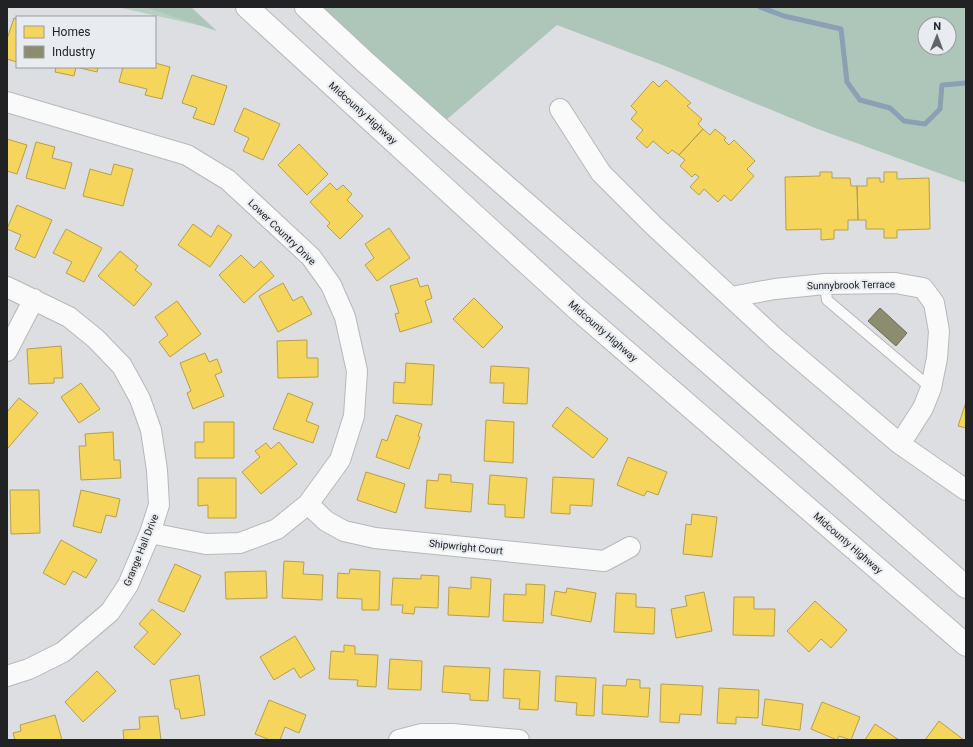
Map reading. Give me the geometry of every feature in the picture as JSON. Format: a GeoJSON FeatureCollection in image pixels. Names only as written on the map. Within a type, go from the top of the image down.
{"type":"FeatureCollection","features":[{"type":"Feature","properties":{"kind":"main road","name":"Midcounty Highway"},"geometry":{"type":"LineString","coordinates":[[247,7],[577,309],[966,645]]}},
{"type":"Feature","properties":{"kind":"main road"},"geometry":{"type":"LineString","coordinates":[[306,7],[438,127],[966,587]]}},
{"type":"Feature","properties":{"kind":"street","name":"Lower Country Drive"},"geometry":{"type":"LineString","coordinates":[[7,102],[187,155],[228,180],[310,257],[331,285],[346,317],[357,370],[354,416],[340,460],[308,504],[277,529],[240,543],[206,544],[150,533]]}},
{"type":"Feature","properties":{"kind":"street"},"geometry":{"type":"LineString","coordinates":[[560,109],[602,173],[653,225],[776,339],[900,444],[966,490]]}},
{"type":"Feature","properties":{"kind":"street","name":"Sunnybrook Terrace"},"geometry":{"type":"LineString","coordinates":[[731,297],[775,289],[824,284],[895,283],[922,288],[934,304],[939,331],[937,358],[931,388],[923,408],[900,444]]}},
{"type":"Feature","properties":{"kind":"street","name":"Grange Hall Drive"},"geometry":{"type":"LineString","coordinates":[[7,287],[69,317],[96,338],[122,366],[140,399],[151,430],[157,470],[159,505],[150,533],[128,585],[110,612],[63,652],[29,669],[7,676]]}},
{"type":"Feature","properties":{"kind":"street"},"geometry":{"type":"LineString","coordinates":[[7,351],[34,299]]}},
{"type":"Feature","properties":{"kind":"street","name":"Shipwright Court"},"geometry":{"type":"LineString","coordinates":[[308,504],[326,520],[344,531],[375,538],[604,561],[630,547]]}},
{"type":"Feature","properties":{"kind":"street"},"geometry":{"type":"LineString","coordinates":[[399,740],[422,734],[452,734],[519,740]]}},
{"type":"Feature","properties":{"kind":"lane"},"geometry":{"type":"LineString","coordinates":[[824,284],[827,300],[931,388]]}},
{"type":"Feature","properties":{"kind":"green space"},"geometry":{"type":"Polygon","coordinates":[[[117,7],[188,7],[211,28],[117,7]]]}},
{"type":"Feature","properties":{"kind":"green space"},"geometry":{"type":"Polygon","coordinates":[[[144,7],[191,7],[217,31],[144,7]]]}},
{"type":"Feature","properties":{"kind":"green space"},"geometry":{"type":"Polygon","coordinates":[[[306,7],[966,7],[966,183],[815,128],[665,66],[557,25],[438,127],[306,7]]]}},
{"type":"Feature","properties":{"kind":"building: Homes"},"geometry":{"type":"Polygon","coordinates":[[[14,18],[16,19],[16,62],[7,59],[7,39],[14,18]]]}},
{"type":"Feature","properties":{"kind":"building: Homes"},"geometry":{"type":"Polygon","coordinates":[[[156,63],[170,67],[162,99],[145,95],[147,89],[119,82],[123,68],[156,68],[156,63]]]}},
{"type":"Feature","properties":{"kind":"building: Homes"},"geometry":{"type":"Polygon","coordinates":[[[56,68],[76,68],[74,76],[55,72],[56,68]]]}},
{"type":"Feature","properties":{"kind":"building: Homes"},"geometry":{"type":"Polygon","coordinates":[[[80,68],[98,68],[97,72],[80,68]]]}},
{"type":"Feature","properties":{"kind":"building: Homes"},"geometry":{"type":"Polygon","coordinates":[[[192,75],[227,86],[214,125],[193,118],[197,108],[182,103],[192,75]]]}},
{"type":"Feature","properties":{"kind":"building: Homes"},"geometry":{"type":"Polygon","coordinates":[[[666,80],[691,103],[687,106],[702,119],[698,124],[703,129],[679,155],[672,150],[668,154],[653,141],[647,148],[636,138],[643,130],[631,119],[637,112],[631,106],[653,81],[659,87],[666,80]]]}},
{"type":"Feature","properties":{"kind":"building: Homes"},"geometry":{"type":"Polygon","coordinates":[[[244,108],[280,124],[263,160],[243,151],[249,138],[234,131],[244,108]]]}},
{"type":"Feature","properties":{"kind":"building: Homes"},"geometry":{"type":"Polygon","coordinates":[[[703,129],[710,135],[715,129],[726,138],[724,140],[729,145],[734,140],[755,161],[747,169],[754,176],[731,201],[724,195],[718,202],[704,189],[699,195],[690,187],[699,177],[695,174],[692,177],[680,166],[685,160],[679,155],[703,129]]]}},
{"type":"Feature","properties":{"kind":"building: Homes"},"geometry":{"type":"Polygon","coordinates":[[[7,139],[27,145],[17,174],[7,171],[7,139]]]}},
{"type":"Feature","properties":{"kind":"building: Homes"},"geometry":{"type":"Polygon","coordinates":[[[36,142],[55,147],[52,158],[72,163],[65,189],[26,178],[36,142]]]}},
{"type":"Feature","properties":{"kind":"building: Homes"},"geometry":{"type":"Polygon","coordinates":[[[299,144],[328,174],[307,195],[278,165],[299,144]]]}},
{"type":"Feature","properties":{"kind":"building: Homes"},"geometry":{"type":"Polygon","coordinates":[[[114,164],[133,169],[123,206],[83,196],[90,169],[111,175],[114,164]]]}},
{"type":"Feature","properties":{"kind":"building: Homes"},"geometry":{"type":"Polygon","coordinates":[[[820,172],[832,172],[832,178],[850,178],[851,186],[857,186],[858,220],[848,220],[848,230],[834,230],[834,239],[821,240],[821,229],[786,230],[785,177],[820,176],[820,172]]]}},
{"type":"Feature","properties":{"kind":"building: Homes"},"geometry":{"type":"Polygon","coordinates":[[[884,172],[897,172],[897,179],[929,178],[930,229],[897,230],[897,238],[884,238],[884,229],[866,229],[866,220],[858,220],[857,186],[867,186],[867,178],[880,178],[880,182],[884,182],[884,172]]]}},
{"type":"Feature","properties":{"kind":"building: Homes"},"geometry":{"type":"Polygon","coordinates":[[[330,183],[337,190],[343,185],[352,194],[347,200],[363,216],[340,239],[327,226],[330,223],[310,202],[330,183]]]}},
{"type":"Feature","properties":{"kind":"building: Homes"},"geometry":{"type":"Polygon","coordinates":[[[17,205],[52,220],[35,258],[15,249],[21,235],[7,229],[17,205]]]}},
{"type":"Feature","properties":{"kind":"building: Homes"},"geometry":{"type":"Polygon","coordinates":[[[193,224],[211,237],[218,225],[232,235],[210,267],[178,245],[193,224]]]}},
{"type":"Feature","properties":{"kind":"building: Homes"},"geometry":{"type":"Polygon","coordinates":[[[389,228],[410,258],[377,281],[365,265],[374,258],[365,244],[389,228]]]}},
{"type":"Feature","properties":{"kind":"building: Homes"},"geometry":{"type":"Polygon","coordinates":[[[66,229],[102,248],[84,282],[66,273],[72,262],[53,253],[66,229]]]}},
{"type":"Feature","properties":{"kind":"building: Homes"},"geometry":{"type":"Polygon","coordinates":[[[120,251],[138,266],[135,270],[152,284],[134,306],[98,276],[120,251]]]}},
{"type":"Feature","properties":{"kind":"building: Homes"},"geometry":{"type":"Polygon","coordinates":[[[241,255],[254,268],[261,261],[274,276],[244,303],[219,275],[241,255]]]}},
{"type":"Feature","properties":{"kind":"building: Homes"},"geometry":{"type":"Polygon","coordinates":[[[417,278],[420,287],[428,285],[432,298],[425,301],[432,322],[400,332],[395,314],[399,313],[390,286],[417,278]]]}},
{"type":"Feature","properties":{"kind":"building: Homes"},"geometry":{"type":"Polygon","coordinates":[[[283,283],[293,301],[302,296],[312,314],[278,332],[259,296],[283,283]]]}},
{"type":"Feature","properties":{"kind":"building: Homes"},"geometry":{"type":"Polygon","coordinates":[[[474,298],[503,327],[483,348],[453,319],[474,298]]]}},
{"type":"Feature","properties":{"kind":"building: Homes"},"geometry":{"type":"Polygon","coordinates":[[[177,301],[201,334],[170,357],[159,342],[168,335],[155,317],[177,301]]]}},
{"type":"Feature","properties":{"kind":"building: Homes"},"geometry":{"type":"Polygon","coordinates":[[[307,340],[307,358],[318,358],[318,377],[278,378],[277,341],[307,340]]]}},
{"type":"Feature","properties":{"kind":"building: Homes"},"geometry":{"type":"Polygon","coordinates":[[[61,346],[63,378],[54,378],[54,383],[29,384],[27,349],[61,346]]]}},
{"type":"Feature","properties":{"kind":"building: Homes"},"geometry":{"type":"Polygon","coordinates":[[[205,353],[209,362],[217,359],[222,372],[215,375],[224,396],[193,409],[187,393],[191,391],[180,363],[205,353]]]}},
{"type":"Feature","properties":{"kind":"building: Homes"},"geometry":{"type":"Polygon","coordinates":[[[406,363],[434,365],[432,405],[393,403],[394,382],[405,383],[406,363]]]}},
{"type":"Feature","properties":{"kind":"building: Homes"},"geometry":{"type":"Polygon","coordinates":[[[491,366],[529,368],[527,404],[503,403],[504,383],[490,383],[491,366]]]}},
{"type":"Feature","properties":{"kind":"building: Homes"},"geometry":{"type":"Polygon","coordinates":[[[81,383],[100,409],[79,423],[61,397],[81,383]]]}},
{"type":"Feature","properties":{"kind":"building: Homes"},"geometry":{"type":"Polygon","coordinates":[[[288,393],[313,403],[306,421],[319,426],[313,443],[273,429],[288,393]]]}},
{"type":"Feature","properties":{"kind":"building: Homes"},"geometry":{"type":"Polygon","coordinates":[[[19,398],[38,413],[8,448],[7,412],[19,398]]]}},
{"type":"Feature","properties":{"kind":"building: Homes"},"geometry":{"type":"Polygon","coordinates":[[[966,402],[966,428],[958,426],[966,402]]]}},
{"type":"Feature","properties":{"kind":"building: Homes"},"geometry":{"type":"Polygon","coordinates":[[[567,407],[608,439],[593,458],[552,426],[567,407]]]}},
{"type":"Feature","properties":{"kind":"building: Homes"},"geometry":{"type":"Polygon","coordinates":[[[396,415],[422,424],[418,436],[420,437],[409,469],[376,457],[382,439],[387,441],[396,415]]]}},
{"type":"Feature","properties":{"kind":"building: Homes"},"geometry":{"type":"Polygon","coordinates":[[[486,420],[514,422],[513,463],[484,461],[486,420]]]}},
{"type":"Feature","properties":{"kind":"building: Homes"},"geometry":{"type":"Polygon","coordinates":[[[204,422],[234,422],[234,458],[195,458],[195,442],[204,442],[204,422]]]}},
{"type":"Feature","properties":{"kind":"building: Homes"},"geometry":{"type":"Polygon","coordinates":[[[113,432],[114,460],[120,460],[121,478],[81,480],[79,446],[86,446],[85,434],[113,432]]]}},
{"type":"Feature","properties":{"kind":"building: Homes"},"geometry":{"type":"Polygon","coordinates":[[[279,442],[297,464],[261,494],[242,472],[260,457],[255,451],[266,443],[271,449],[279,442]]]}},
{"type":"Feature","properties":{"kind":"building: Homes"},"geometry":{"type":"Polygon","coordinates":[[[628,457],[667,472],[658,495],[647,491],[644,496],[617,485],[628,457]]]}},
{"type":"Feature","properties":{"kind":"building: Homes"},"geometry":{"type":"Polygon","coordinates":[[[366,472],[405,484],[396,513],[357,500],[366,472]]]}},
{"type":"Feature","properties":{"kind":"building: Homes"},"geometry":{"type":"Polygon","coordinates":[[[439,474],[451,475],[451,482],[473,484],[471,512],[425,508],[427,480],[438,481],[439,474]]]}},
{"type":"Feature","properties":{"kind":"building: Homes"},"geometry":{"type":"Polygon","coordinates":[[[490,475],[527,478],[524,518],[505,517],[505,505],[488,504],[490,475]]]}},
{"type":"Feature","properties":{"kind":"building: Homes"},"geometry":{"type":"Polygon","coordinates":[[[553,477],[594,479],[592,506],[570,505],[570,514],[551,513],[553,477]]]}},
{"type":"Feature","properties":{"kind":"building: Homes"},"geometry":{"type":"Polygon","coordinates":[[[198,478],[236,478],[236,518],[208,518],[208,505],[198,506],[198,478]]]}},
{"type":"Feature","properties":{"kind":"building: Homes"},"geometry":{"type":"Polygon","coordinates":[[[10,490],[39,490],[40,533],[11,534],[10,490]]]}},
{"type":"Feature","properties":{"kind":"building: Homes"},"geometry":{"type":"Polygon","coordinates":[[[81,490],[120,499],[116,517],[106,515],[101,533],[73,526],[81,490]]]}},
{"type":"Feature","properties":{"kind":"building: Homes"},"geometry":{"type":"Polygon","coordinates":[[[692,514],[717,517],[712,557],[683,554],[686,524],[691,525],[692,514]]]}},
{"type":"Feature","properties":{"kind":"building: Homes"},"geometry":{"type":"Polygon","coordinates":[[[61,540],[97,560],[86,578],[73,571],[65,585],[43,573],[61,540]]]}},
{"type":"Feature","properties":{"kind":"building: Homes"},"geometry":{"type":"Polygon","coordinates":[[[284,561],[304,562],[303,574],[323,575],[322,600],[282,598],[284,561]]]}},
{"type":"Feature","properties":{"kind":"building: Homes"},"geometry":{"type":"Polygon","coordinates":[[[175,564],[201,576],[184,612],[158,601],[175,564]]]}},
{"type":"Feature","properties":{"kind":"building: Homes"},"geometry":{"type":"Polygon","coordinates":[[[350,569],[380,571],[379,610],[362,610],[362,599],[337,598],[338,573],[349,574],[350,569]]]}},
{"type":"Feature","properties":{"kind":"building: Homes"},"geometry":{"type":"Polygon","coordinates":[[[266,571],[267,598],[226,599],[225,572],[266,571]]]}},
{"type":"Feature","properties":{"kind":"building: Homes"},"geometry":{"type":"Polygon","coordinates":[[[421,575],[439,576],[438,608],[415,607],[414,614],[402,613],[403,605],[391,605],[393,578],[421,579],[421,575]]]}},
{"type":"Feature","properties":{"kind":"building: Homes"},"geometry":{"type":"Polygon","coordinates":[[[471,577],[491,579],[489,617],[448,615],[449,587],[471,589],[471,577]]]}},
{"type":"Feature","properties":{"kind":"building: Homes"},"geometry":{"type":"Polygon","coordinates":[[[526,584],[545,585],[543,623],[503,621],[504,594],[526,595],[526,584]]]}},
{"type":"Feature","properties":{"kind":"building: Homes"},"geometry":{"type":"Polygon","coordinates":[[[567,588],[596,593],[591,622],[551,615],[555,591],[566,593],[567,588]]]}},
{"type":"Feature","properties":{"kind":"building: Homes"},"geometry":{"type":"Polygon","coordinates":[[[704,592],[712,631],[676,638],[671,609],[687,606],[685,596],[704,592]]]}},
{"type":"Feature","properties":{"kind":"building: Homes"},"geometry":{"type":"Polygon","coordinates":[[[616,593],[636,594],[636,607],[655,608],[654,634],[614,632],[616,593]]]}},
{"type":"Feature","properties":{"kind":"building: Homes"},"geometry":{"type":"Polygon","coordinates":[[[734,597],[754,597],[754,609],[775,609],[774,636],[733,635],[734,597]]]}},
{"type":"Feature","properties":{"kind":"building: Homes"},"geometry":{"type":"Polygon","coordinates":[[[815,601],[847,630],[831,648],[821,639],[809,652],[787,631],[815,601]]]}},
{"type":"Feature","properties":{"kind":"building: Homes"},"geometry":{"type":"Polygon","coordinates":[[[152,609],[181,634],[154,665],[134,647],[148,632],[139,624],[152,609]]]}},
{"type":"Feature","properties":{"kind":"building: Homes"},"geometry":{"type":"Polygon","coordinates":[[[295,636],[315,669],[300,678],[294,668],[274,680],[260,657],[295,636]]]}},
{"type":"Feature","properties":{"kind":"building: Homes"},"geometry":{"type":"Polygon","coordinates":[[[344,645],[355,646],[355,654],[378,655],[376,687],[357,686],[358,680],[329,679],[331,651],[344,652],[344,645]]]}},
{"type":"Feature","properties":{"kind":"building: Homes"},"geometry":{"type":"Polygon","coordinates":[[[390,659],[422,661],[421,690],[388,689],[390,659]]]}},
{"type":"Feature","properties":{"kind":"building: Homes"},"geometry":{"type":"Polygon","coordinates":[[[444,666],[490,668],[488,701],[470,700],[470,694],[442,692],[444,666]]]}},
{"type":"Feature","properties":{"kind":"building: Homes"},"geometry":{"type":"Polygon","coordinates":[[[504,669],[540,671],[538,710],[519,709],[520,699],[503,698],[504,669]]]}},
{"type":"Feature","properties":{"kind":"building: Homes"},"geometry":{"type":"Polygon","coordinates":[[[97,671],[116,691],[83,722],[65,702],[97,671]]]}},
{"type":"Feature","properties":{"kind":"building: Homes"},"geometry":{"type":"Polygon","coordinates":[[[199,675],[205,715],[181,719],[179,709],[175,709],[170,680],[199,675]]]}},
{"type":"Feature","properties":{"kind":"building: Homes"},"geometry":{"type":"Polygon","coordinates":[[[556,676],[596,678],[594,716],[576,715],[577,703],[555,701],[556,676]]]}},
{"type":"Feature","properties":{"kind":"building: Homes"},"geometry":{"type":"Polygon","coordinates":[[[627,679],[640,680],[640,688],[650,688],[648,717],[602,714],[603,685],[626,686],[627,679]]]}},
{"type":"Feature","properties":{"kind":"building: Homes"},"geometry":{"type":"Polygon","coordinates":[[[661,684],[703,686],[701,715],[680,714],[679,723],[660,722],[661,684]]]}},
{"type":"Feature","properties":{"kind":"building: Homes"},"geometry":{"type":"Polygon","coordinates":[[[719,688],[759,690],[758,718],[736,717],[736,724],[717,723],[719,688]]]}},
{"type":"Feature","properties":{"kind":"building: Homes"},"geometry":{"type":"Polygon","coordinates":[[[765,699],[803,704],[800,730],[762,725],[765,699]]]}},
{"type":"Feature","properties":{"kind":"building: Homes"},"geometry":{"type":"Polygon","coordinates":[[[269,700],[306,715],[299,733],[285,727],[280,740],[270,740],[255,734],[269,700]]]}},
{"type":"Feature","properties":{"kind":"building: Homes"},"geometry":{"type":"Polygon","coordinates":[[[822,702],[860,717],[851,740],[839,736],[837,740],[811,729],[822,702]]]}},
{"type":"Feature","properties":{"kind":"building: Homes"},"geometry":{"type":"Polygon","coordinates":[[[55,715],[62,740],[15,740],[13,733],[21,731],[20,725],[55,715]]]}},
{"type":"Feature","properties":{"kind":"building: Homes"},"geometry":{"type":"Polygon","coordinates":[[[158,716],[161,740],[124,740],[123,730],[140,729],[139,717],[158,716]]]}},
{"type":"Feature","properties":{"kind":"building: Homes"},"geometry":{"type":"Polygon","coordinates":[[[939,721],[964,740],[925,740],[939,721]]]}},
{"type":"Feature","properties":{"kind":"building: Homes"},"geometry":{"type":"Polygon","coordinates":[[[875,724],[899,740],[865,740],[875,724]]]}},
{"type":"Feature","properties":{"kind":"building: Industry"},"geometry":{"type":"Polygon","coordinates":[[[880,308],[907,333],[896,346],[868,321],[880,308]]]}},
{"type":"Feature","properties":{"kind":"waterway"},"geometry":{"type":"LineString","coordinates":[[760,7],[784,16],[841,29],[847,82],[860,100],[890,108],[904,121],[925,124],[940,109],[942,85],[966,83]]}}]}
